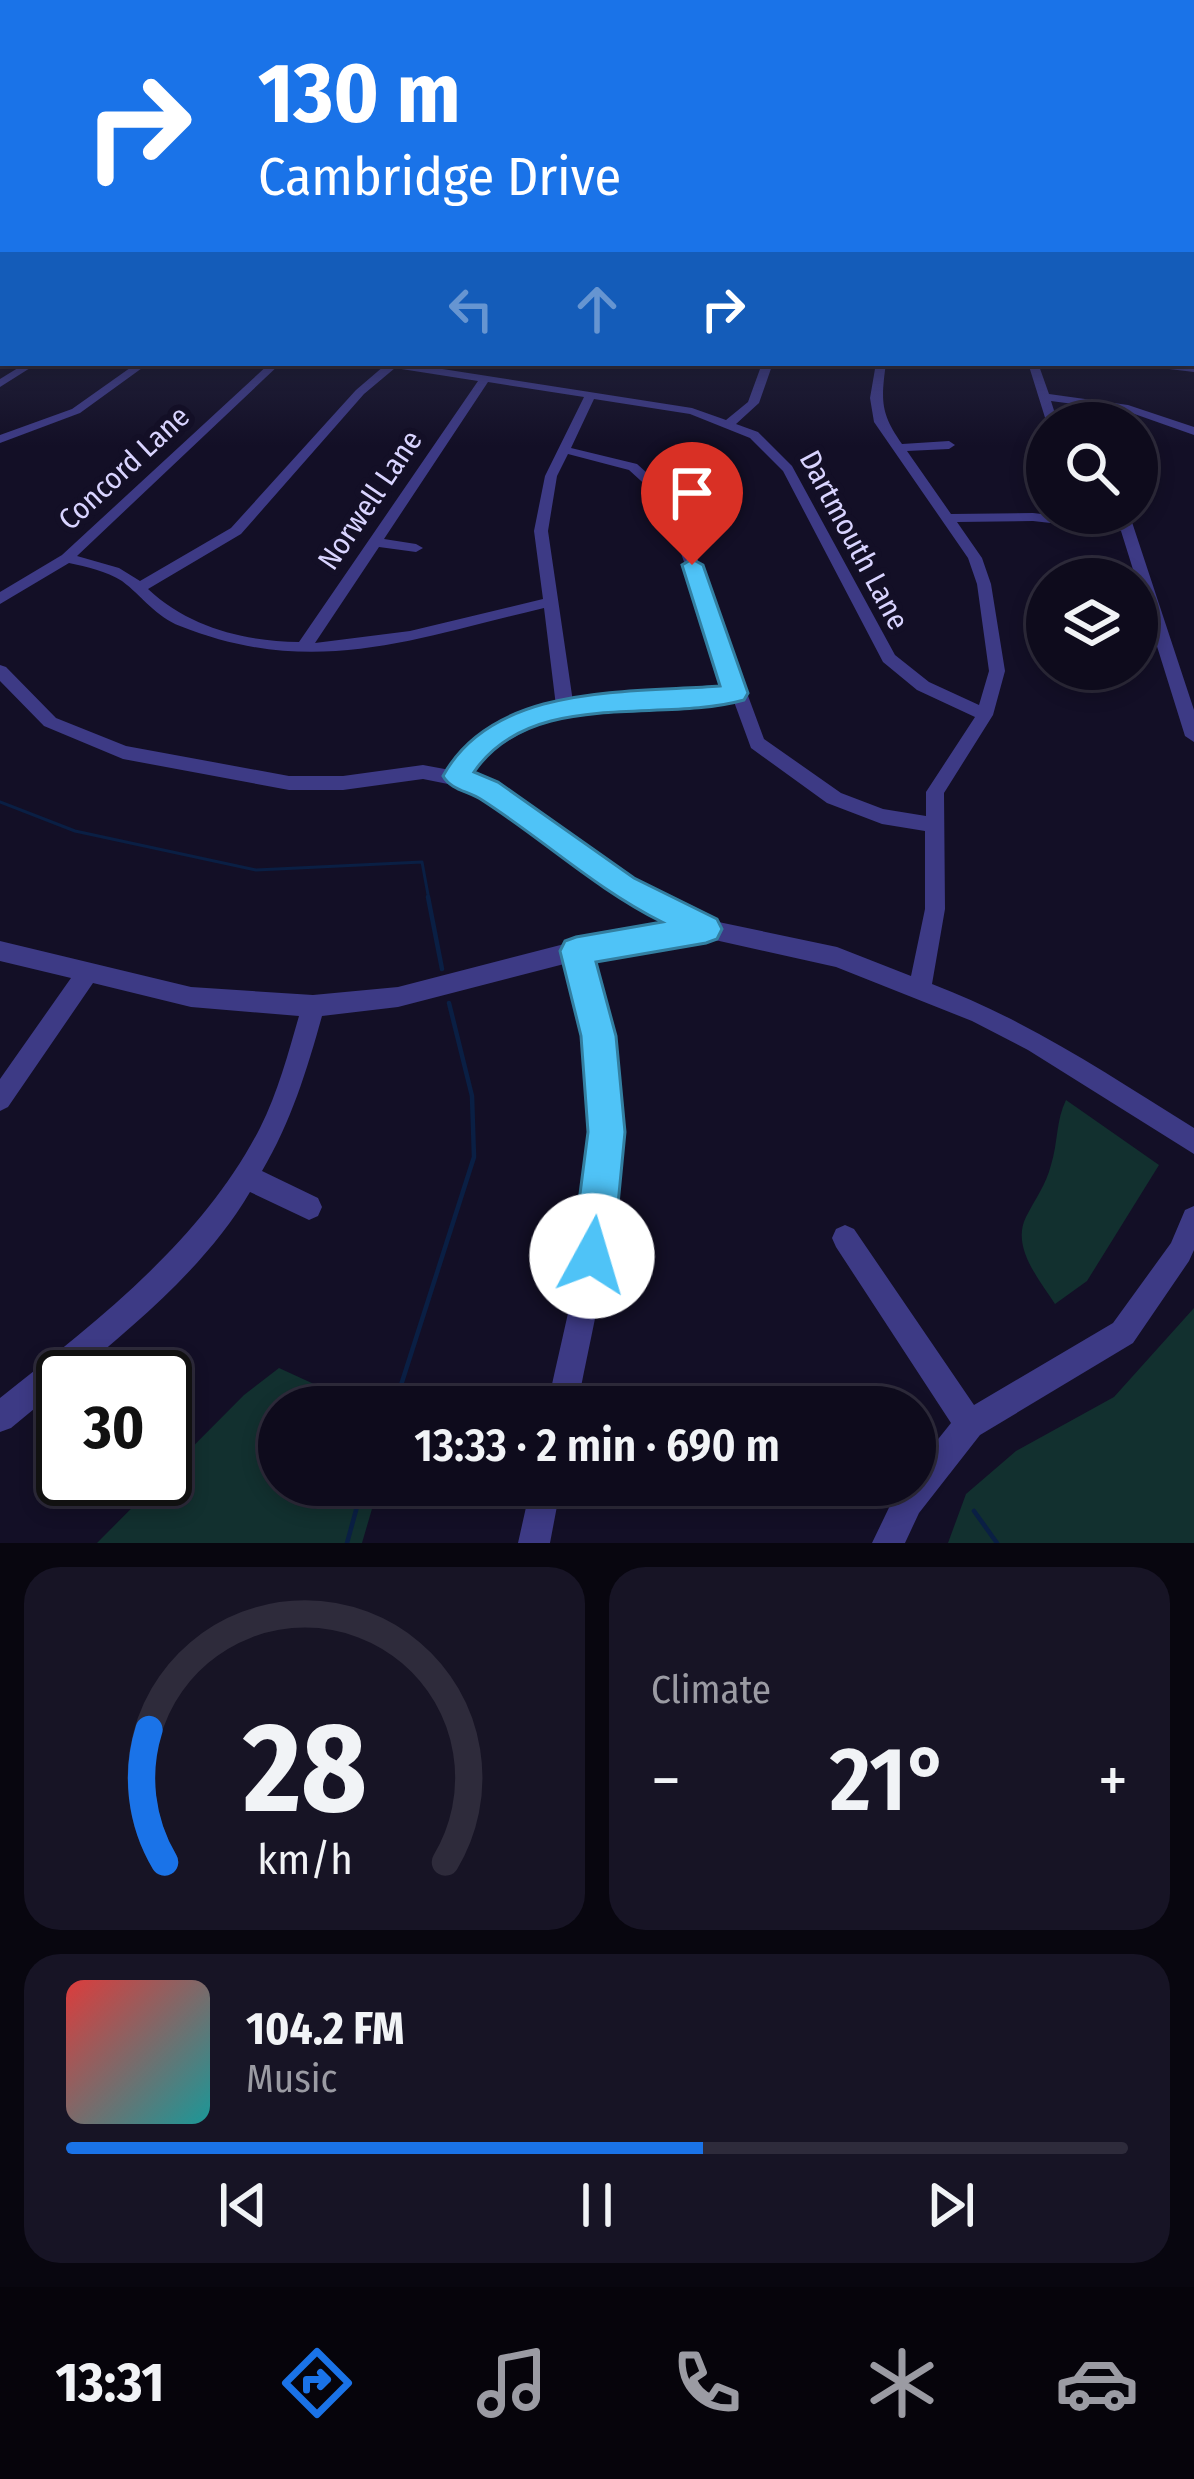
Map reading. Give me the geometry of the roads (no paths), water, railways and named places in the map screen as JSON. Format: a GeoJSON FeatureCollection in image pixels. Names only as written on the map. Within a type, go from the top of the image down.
{"type":"FeatureCollection","features":[{"type":"Feature","properties":{"kind":"street"},"geometry":{"type":"LineString","coordinates":[[0,384],[28,366]]}},
{"type":"Feature","properties":{"kind":"street"},"geometry":{"type":"LineString","coordinates":[[0,439],[76,411],[140,366]]}},
{"type":"Feature","properties":{"kind":"street","name":"Concord Lane"},"geometry":{"type":"LineString","coordinates":[[0,599],[67,559],[273,366]]}},
{"type":"Feature","properties":{"kind":"street"},"geometry":{"type":"LineString","coordinates":[[139,588],[236,531],[385,366]]}},
{"type":"Feature","properties":{"kind":"street","name":"Dartmouth Lane"},"geometry":{"type":"LineString","coordinates":[[398,366],[692,411],[731,422],[760,439],[783,460],[889,658],[916,682],[985,715]]}},
{"type":"Feature","properties":{"kind":"street"},"geometry":{"type":"LineString","coordinates":[[731,422],[753,403],[767,366]]}},
{"type":"Feature","properties":{"kind":"street"},"geometry":{"type":"LineString","coordinates":[[881,366],[876,398],[880,422],[975,558],[984,584],[997,671],[985,715],[935,792],[935,909],[920,986]]}},
{"type":"Feature","properties":{"kind":"street"},"geometry":{"type":"LineString","coordinates":[[1034,366],[1044,402]]}},
{"type":"Feature","properties":{"kind":"street","name":"Norwell Lane"},"geometry":{"type":"LineString","coordinates":[[302,649],[483,381]]}},
{"type":"Feature","properties":{"kind":"street"},"geometry":{"type":"LineString","coordinates":[[565,708],[541,531],[547,491],[562,449],[590,395]]}},
{"type":"Feature","properties":{"kind":"street"},"geometry":{"type":"LineString","coordinates":[[1042,397],[1128,408],[1191,426]]}},
{"type":"Feature","properties":{"kind":"street"},"geometry":{"type":"LineString","coordinates":[[900,448],[950,445]]}},
{"type":"Feature","properties":{"kind":"street"},"geometry":{"type":"LineString","coordinates":[[562,449],[633,467],[668,498],[735,693],[757,743],[811,785],[882,816],[933,825]]}},
{"type":"Feature","properties":{"kind":"street"},"geometry":{"type":"LineString","coordinates":[[949,518],[1026,517]]}},
{"type":"Feature","properties":{"kind":"street"},"geometry":{"type":"LineString","coordinates":[[1130,534],[1188,700],[1194,736]]}},
{"type":"Feature","properties":{"kind":"street"},"geometry":{"type":"LineString","coordinates":[[374,542],[416,548]]}},
{"type":"Feature","properties":{"kind":"street"},"geometry":{"type":"LineString","coordinates":[[67,559],[114,570],[175,619],[220,635],[302,649],[352,649],[405,640],[549,602]]}},
{"type":"Feature","properties":{"kind":"street"},"geometry":{"type":"LineString","coordinates":[[0,671],[50,722],[123,752],[290,783],[343,783],[423,772],[456,776],[488,790],[623,888],[706,929],[781,941],[920,986],[1036,1042],[1194,1142]]}},
{"type":"Feature","properties":{"kind":"street"},"geometry":{"type":"LineString","coordinates":[[456,776],[476,748],[491,738],[565,708],[735,693]]}},
{"type":"Feature","properties":{"kind":"street"},"geometry":{"type":"LineString","coordinates":[[0,951],[87,974],[239,1004],[313,1006],[420,993],[576,951],[706,929]]}},
{"type":"Feature","properties":{"kind":"street"},"geometry":{"type":"LineString","coordinates":[[566,1386],[592,1256],[606,1132],[598,1036],[576,951]]}},
{"type":"Feature","properties":{"kind":"street"},"geometry":{"type":"LineString","coordinates":[[0,1099],[87,974]]}},
{"type":"Feature","properties":{"kind":"street"},"geometry":{"type":"LineString","coordinates":[[0,1417],[160,1284],[248,1177],[285,1111],[313,1006]]}},
{"type":"Feature","properties":{"kind":"street"},"geometry":{"type":"LineString","coordinates":[[248,1177],[309,1208]]}},
{"type":"Feature","properties":{"kind":"street"},"geometry":{"type":"LineString","coordinates":[[887,1543],[908,1502],[969,1424],[1124,1333],[1180,1252],[1194,1219]]}},
{"type":"Feature","properties":{"kind":"street"},"geometry":{"type":"LineString","coordinates":[[845,1238],[969,1424]]}},
{"type":"Feature","properties":{"kind":"street"},"geometry":{"type":"LineString","coordinates":[[534,1543],[542,1506]]}},
{"type":"Feature","properties":{"kind":"waterway"},"geometry":{"type":"LineString","coordinates":[[0,802],[75,831],[256,870],[422,862],[429,900]]}},
{"type":"Feature","properties":{"kind":"waterway"},"geometry":{"type":"LineString","coordinates":[[428,897],[442,969]]}},
{"type":"Feature","properties":{"kind":"waterway"},"geometry":{"type":"LineString","coordinates":[[401,1386],[474,1157],[472,1096],[449,1003]]}},
{"type":"Feature","properties":{"kind":"waterway"},"geometry":{"type":"LineString","coordinates":[[347,1543],[357,1506]]}},
{"type":"Feature","properties":{"kind":"waterway"},"geometry":{"type":"LineString","coordinates":[[974,1511],[997,1543]]}}]}
